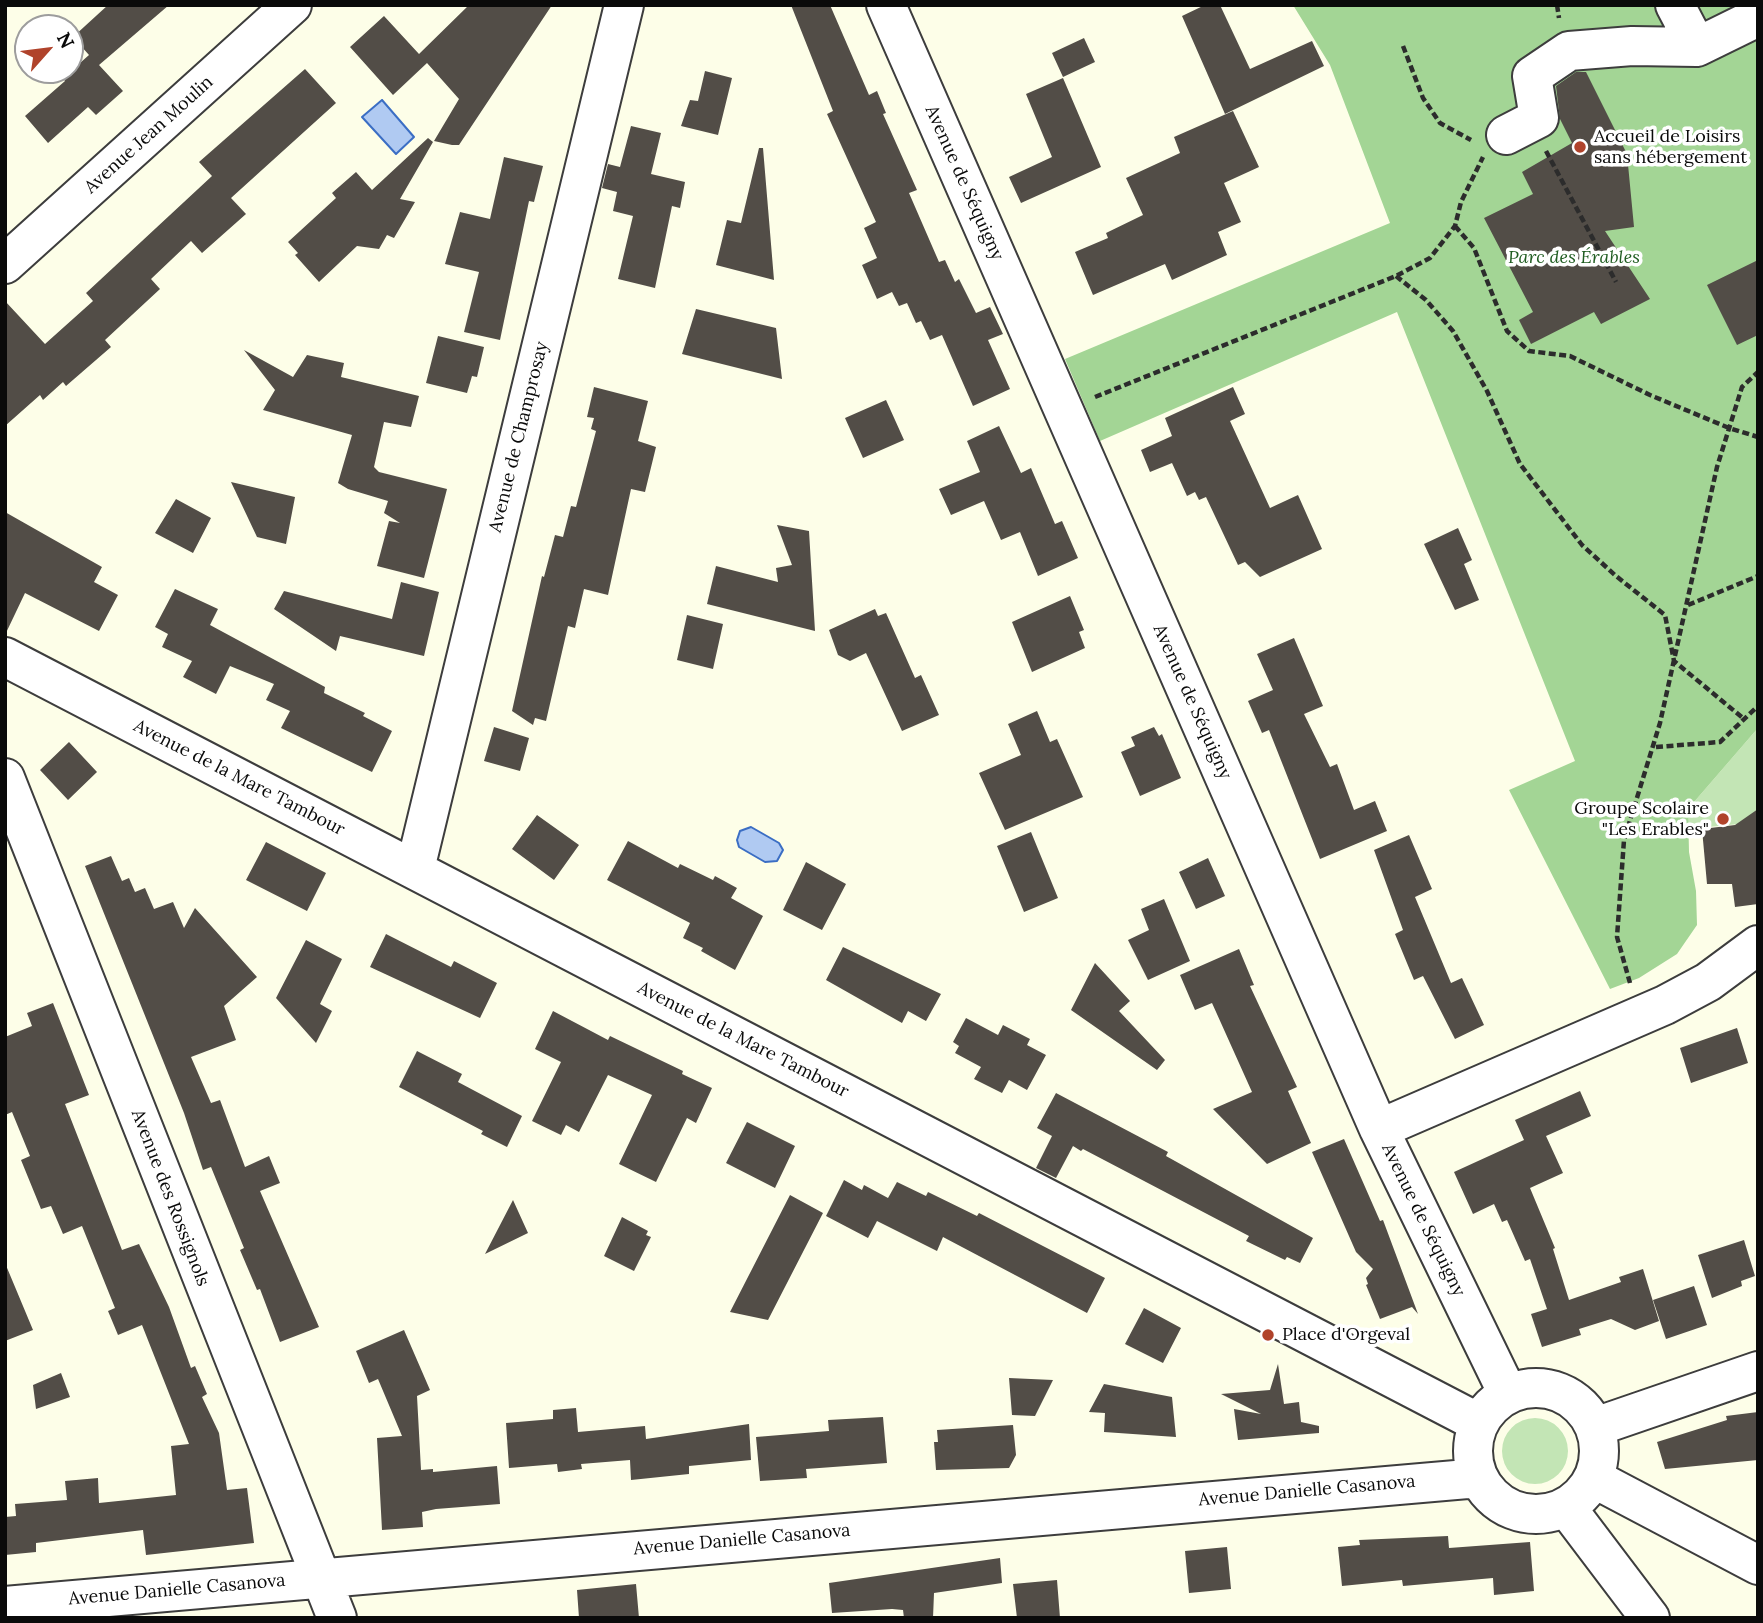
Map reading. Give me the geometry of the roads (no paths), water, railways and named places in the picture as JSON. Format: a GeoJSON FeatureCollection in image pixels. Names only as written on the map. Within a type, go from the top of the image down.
{"type":"FeatureCollection","features":[{"type":"Feature","properties":{"kind":"street","name":"Avenue Jean Moulin"},"geometry":{"type":"LineString","coordinates":[[5,264],[292,5]]}},
{"type":"Feature","properties":{"kind":"street","name":"Avenue de Champrosay"},"geometry":{"type":"LineString","coordinates":[[415,869],[624,5]]}},
{"type":"Feature","properties":{"kind":"street","name":"Avenue de Séquigny"},"geometry":{"type":"LineString","coordinates":[[886,5],[1379,1129],[1508,1394]]}},
{"type":"Feature","properties":{"kind":"street"},"geometry":{"type":"LineString","coordinates":[[1675,5],[1697,47]]}},
{"type":"Feature","properties":{"kind":"street"},"geometry":{"type":"LineString","coordinates":[[1507,137],[1539,118],[1532,76],[1569,51],[1632,46],[1697,47],[1758,17]]}},
{"type":"Feature","properties":{"kind":"street","name":"Avenue de la Mare Tambour"},"geometry":{"type":"LineString","coordinates":[[5,657],[1479,1423]]}},
{"type":"Feature","properties":{"kind":"street","name":"Avenue des Rossignols"},"geometry":{"type":"LineString","coordinates":[[5,778],[302,1536],[322,1577],[337,1618]]}},
{"type":"Feature","properties":{"kind":"street"},"geometry":{"type":"LineString","coordinates":[[1379,1129],[1665,1005],[1708,982],[1758,945]]}},
{"type":"Feature","properties":{"kind":"street"},"geometry":{"type":"LineString","coordinates":[[1595,1427],[1758,1371]]}},
{"type":"Feature","properties":{"kind":"street"},"geometry":{"type":"LineString","coordinates":[[1528,1388],[1548,1389],[1567,1396],[1584,1409],[1595,1427],[1598,1461],[1594,1478],[1582,1494],[1566,1507],[1535,1514],[1519,1512],[1491,1495],[1479,1478],[1473,1443],[1479,1423],[1491,1406],[1508,1394],[1528,1388]]}},
{"type":"Feature","properties":{"kind":"street","name":"Avenue Danielle Casanova"},"geometry":{"type":"LineString","coordinates":[[5,1605],[1479,1478]]}},
{"type":"Feature","properties":{"kind":"street"},"geometry":{"type":"LineString","coordinates":[[1594,1478],[1758,1564]]}},
{"type":"Feature","properties":{"kind":"street"},"geometry":{"type":"LineString","coordinates":[[1566,1507],[1650,1618]]}},
{"type":"Feature","properties":{"kind":"water"},"geometry":{"type":"Polygon","coordinates":[[[382,100],[414,137],[396,154],[362,117],[382,100]]]}},
{"type":"Feature","properties":{"kind":"water"},"geometry":{"type":"Polygon","coordinates":[[[751,827],[779,843],[783,850],[777,861],[765,862],[739,847],[737,840],[740,831],[751,827]]]}},
{"type":"Feature","properties":{"kind":"place","name":"Accueil de Loisirs sans hébergement"},"geometry":{"type":"Point","coordinates":[1580,147]}},
{"type":"Feature","properties":{"kind":"place","name":"Groupe Scolaire \"Les Erables\""},"geometry":{"type":"Point","coordinates":[1723,819]}},
{"type":"Feature","properties":{"kind":"place","name":"Place d'Orgeval"},"geometry":{"type":"Point","coordinates":[1268,1335]}},
{"type":"Feature","properties":{"kind":"park label","name":"Parc des Érables"},"geometry":{"type":"Point","coordinates":[1574,258]}}]}
